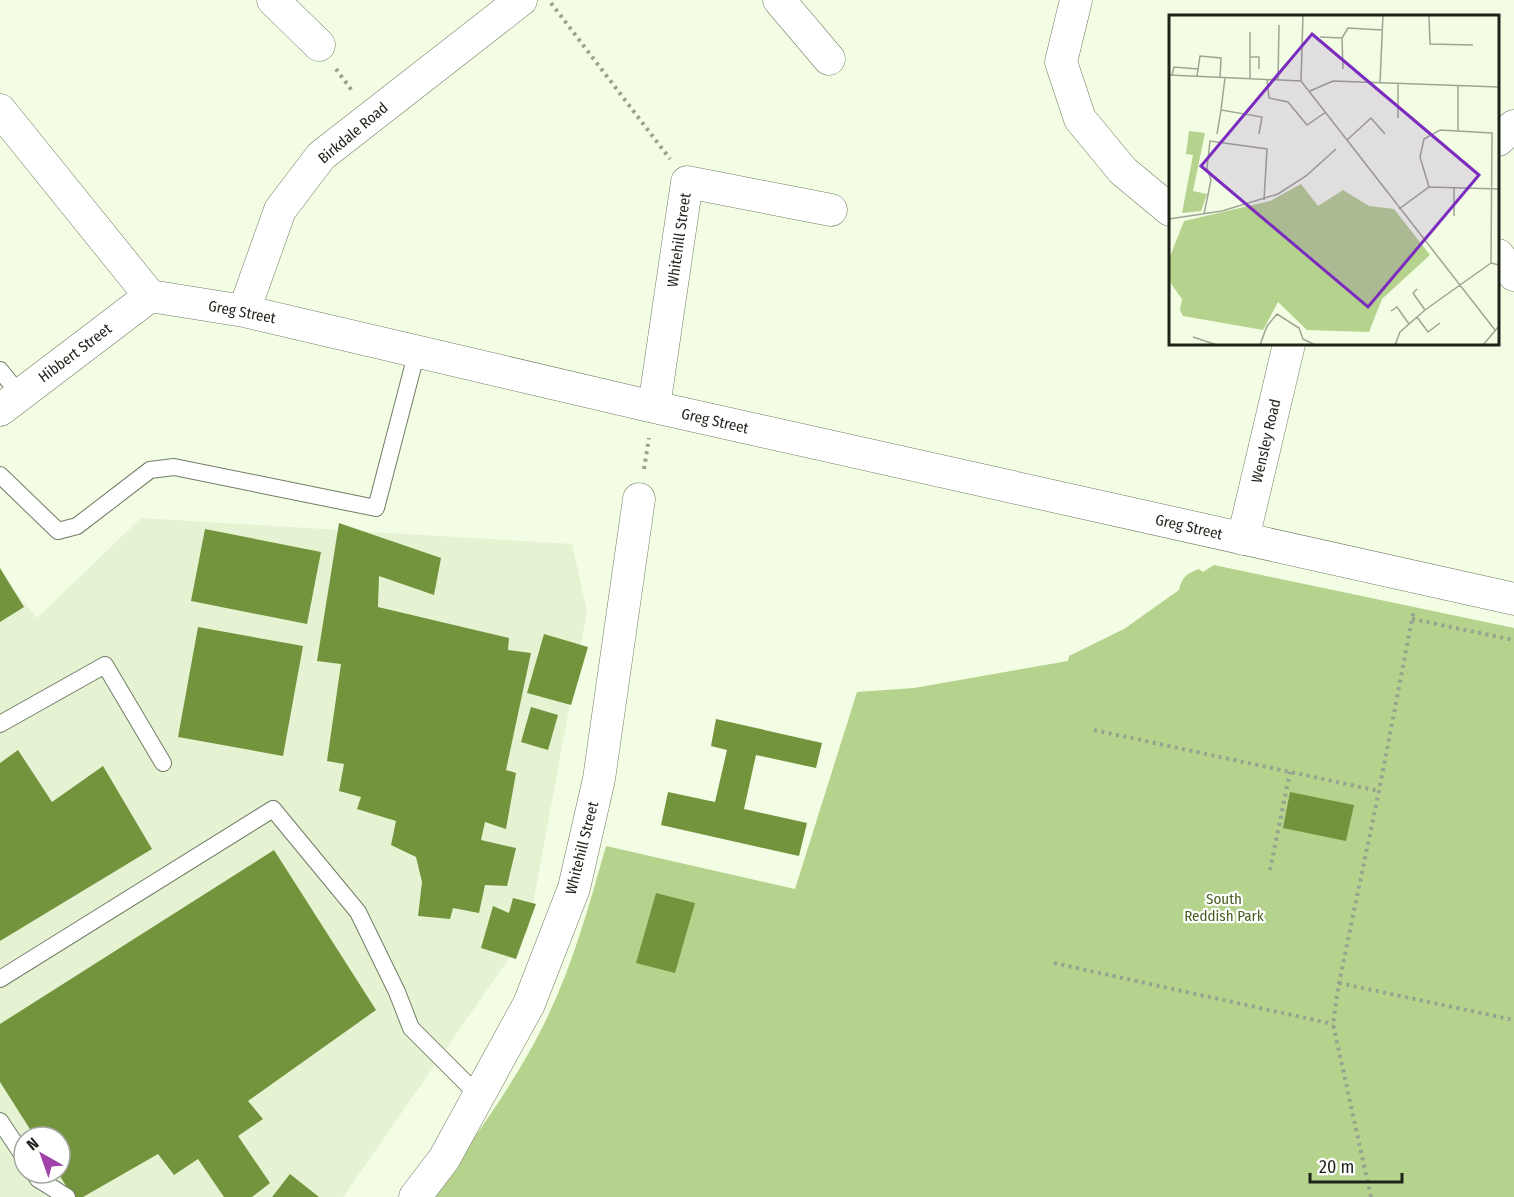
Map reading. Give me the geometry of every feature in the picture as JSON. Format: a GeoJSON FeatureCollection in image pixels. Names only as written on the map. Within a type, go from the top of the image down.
{"type":"FeatureCollection","features":[{"type":"Feature","properties":{"kind":"street"},"geometry":{"type":"LineString","coordinates":[[273,0],[319,45]]}},
{"type":"Feature","properties":{"kind":"street","name":"Birkdale Road"},"geometry":{"type":"LineString","coordinates":[[244,311],[280,210],[321,156],[521,0]]}},
{"type":"Feature","properties":{"kind":"street"},"geometry":{"type":"LineString","coordinates":[[779,0],[829,59]]}},
{"type":"Feature","properties":{"kind":"street"},"geometry":{"type":"LineString","coordinates":[[1076,0],[1061,62],[1080,119],[1124,171],[1169,209]]}},
{"type":"Feature","properties":{"kind":"street"},"geometry":{"type":"LineString","coordinates":[[0,110],[150,296]]}},
{"type":"Feature","properties":{"kind":"street"},"geometry":{"type":"LineString","coordinates":[[1499,138],[1514,126]]}},
{"type":"Feature","properties":{"kind":"street","name":"Whitehill Street"},"geometry":{"type":"LineString","coordinates":[[654,408],[687,182],[831,210]]}},
{"type":"Feature","properties":{"kind":"street"},"geometry":{"type":"LineString","coordinates":[[1499,257],[1514,275]]}},
{"type":"Feature","properties":{"kind":"street","name":"Greg Street"},"geometry":{"type":"LineString","coordinates":[[150,296],[244,311],[654,408],[1514,599]]}},
{"type":"Feature","properties":{"kind":"street","name":"Hibbert Street"},"geometry":{"type":"LineString","coordinates":[[10,402],[150,296]]}},
{"type":"Feature","properties":{"kind":"street","name":"Wensley Road"},"geometry":{"type":"LineString","coordinates":[[1243,539],[1289,345]]}},
{"type":"Feature","properties":{"kind":"street","name":"Whitehill Street"},"geometry":{"type":"LineString","coordinates":[[415,1197],[444,1159],[529,1004],[574,888],[599,779],[639,499]]}},
{"type":"Feature","properties":{"kind":"lane"},"geometry":{"type":"LineString","coordinates":[[0,475],[58,531],[77,526],[150,470],[174,467],[376,508],[417,351]]}},
{"type":"Feature","properties":{"kind":"lane"},"geometry":{"type":"LineString","coordinates":[[0,370],[10,402]]}},
{"type":"Feature","properties":{"kind":"lane"},"geometry":{"type":"LineString","coordinates":[[0,724],[105,665],[163,763]]}},
{"type":"Feature","properties":{"kind":"lane"},"geometry":{"type":"LineString","coordinates":[[0,979],[273,809],[358,912],[397,992],[411,1028],[478,1096]]}},
{"type":"Feature","properties":{"kind":"lane"},"geometry":{"type":"LineString","coordinates":[[0,1121],[12,1139]]}},
{"type":"Feature","properties":{"kind":"lane"},"geometry":{"type":"LineString","coordinates":[[48,1185],[67,1197]]}},
{"type":"Feature","properties":{"kind":"path"},"geometry":{"type":"LineString","coordinates":[[549,0],[687,182]]}},
{"type":"Feature","properties":{"kind":"path"},"geometry":{"type":"LineString","coordinates":[[319,45],[371,117]]}},
{"type":"Feature","properties":{"kind":"path"},"geometry":{"type":"LineString","coordinates":[[639,499],[654,408]]}},
{"type":"Feature","properties":{"kind":"path"},"geometry":{"type":"LineString","coordinates":[[1371,1197],[1333,1024],[1418,579]]}},
{"type":"Feature","properties":{"kind":"path"},"geometry":{"type":"LineString","coordinates":[[1412,619],[1514,640]]}},
{"type":"Feature","properties":{"kind":"path"},"geometry":{"type":"LineString","coordinates":[[1094,730],[1379,791]]}},
{"type":"Feature","properties":{"kind":"path"},"geometry":{"type":"LineString","coordinates":[[1270,870],[1290,772]]}},
{"type":"Feature","properties":{"kind":"path"},"geometry":{"type":"LineString","coordinates":[[1054,963],[1333,1024]]}},
{"type":"Feature","properties":{"kind":"path"},"geometry":{"type":"LineString","coordinates":[[1339,983],[1514,1020]]}},
{"type":"Feature","properties":{"kind":"shaded area"},"geometry":{"type":"Polygon","coordinates":[[[141,518],[572,544],[587,611],[528,931],[343,1197],[0,1197],[0,574],[37,618],[141,518]]]}},
{"type":"Feature","properties":{"kind":"green space","name":"South Reddish Park"},"geometry":{"type":"Polygon","coordinates":[[[1214,565],[1514,628],[1514,1197],[433,1197],[506,1091],[544,1024],[571,959],[606,846],[795,889],[857,692],[914,688],[1068,661],[1069,656],[1124,629],[1179,590],[1183,579],[1188,574],[1199,569],[1203,572],[1214,565]]]}},
{"type":"Feature","properties":{"kind":"building"},"geometry":{"type":"Polygon","coordinates":[[[339,523],[441,558],[434,595],[379,576],[378,607],[509,638],[508,650],[531,653],[506,770],[516,773],[506,829],[485,822],[481,840],[516,848],[507,886],[485,885],[479,913],[453,908],[450,919],[418,916],[422,882],[416,857],[391,845],[396,821],[357,809],[361,797],[339,791],[344,764],[327,761],[341,664],[317,661],[339,523]]]}},
{"type":"Feature","properties":{"kind":"building"},"geometry":{"type":"Polygon","coordinates":[[[205,529],[321,552],[307,624],[191,601],[205,529]]]}},
{"type":"Feature","properties":{"kind":"building"},"geometry":{"type":"Polygon","coordinates":[[[0,568],[24,607],[0,622],[0,568]]]}},
{"type":"Feature","properties":{"kind":"building"},"geometry":{"type":"Polygon","coordinates":[[[198,627],[303,646],[283,756],[178,737],[198,627]]]}},
{"type":"Feature","properties":{"kind":"building"},"geometry":{"type":"Polygon","coordinates":[[[544,634],[588,647],[571,705],[527,693],[544,634]]]}},
{"type":"Feature","properties":{"kind":"building"},"geometry":{"type":"Polygon","coordinates":[[[531,707],[558,715],[548,750],[521,742],[531,707]]]}},
{"type":"Feature","properties":{"kind":"building"},"geometry":{"type":"Polygon","coordinates":[[[716,719],[822,743],[816,768],[756,755],[744,809],[807,823],[799,856],[661,825],[668,792],[715,802],[727,750],[711,746],[716,719]]]}},
{"type":"Feature","properties":{"kind":"building"},"geometry":{"type":"Polygon","coordinates":[[[18,750],[52,802],[103,766],[152,849],[0,941],[0,763],[18,750]]]}},
{"type":"Feature","properties":{"kind":"building"},"geometry":{"type":"Polygon","coordinates":[[[1290,792],[1354,805],[1346,841],[1283,828],[1290,792]]]}},
{"type":"Feature","properties":{"kind":"building"},"geometry":{"type":"Polygon","coordinates":[[[274,850],[376,1010],[248,1101],[263,1119],[238,1136],[270,1183],[252,1197],[224,1197],[198,1159],[174,1175],[158,1154],[83,1197],[73,1197],[66,1185],[72,1185],[72,1125],[27,1125],[0,1082],[0,1024],[274,850]]]}},
{"type":"Feature","properties":{"kind":"building"},"geometry":{"type":"Polygon","coordinates":[[[656,893],[695,903],[675,973],[636,963],[656,893]]]}},
{"type":"Feature","properties":{"kind":"building"},"geometry":{"type":"Polygon","coordinates":[[[513,898],[536,904],[516,959],[481,948],[493,906],[509,913],[513,898]]]}},
{"type":"Feature","properties":{"kind":"building"},"geometry":{"type":"Polygon","coordinates":[[[290,1174],[319,1197],[272,1197],[290,1174]]]}}]}
